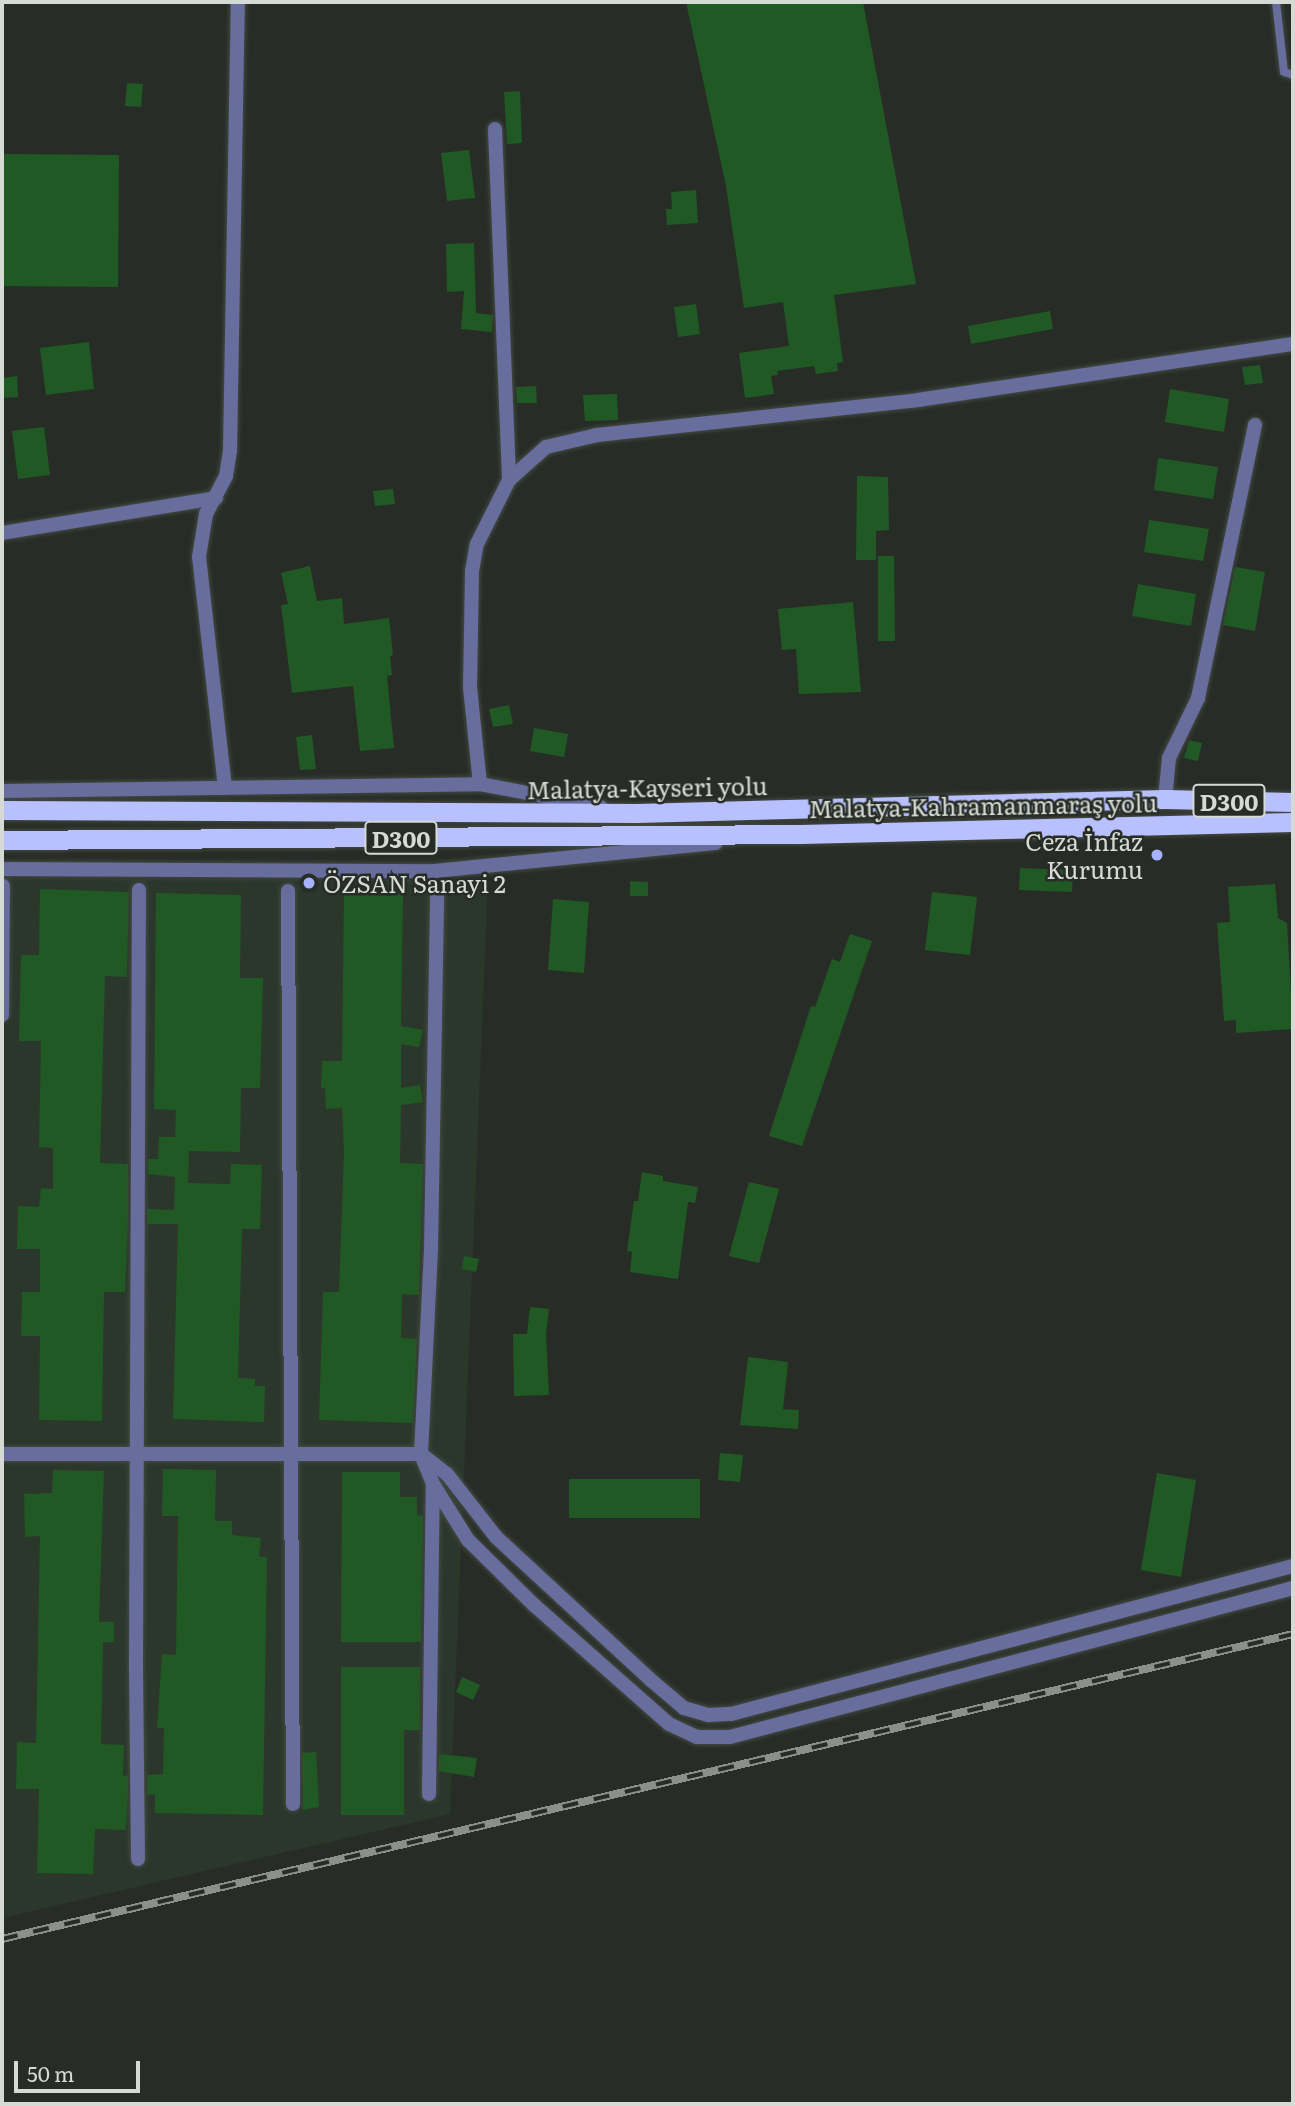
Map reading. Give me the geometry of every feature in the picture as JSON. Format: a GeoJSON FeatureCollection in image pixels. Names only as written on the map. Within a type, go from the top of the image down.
{"type":"FeatureCollection","features":[{"type":"Feature","properties":{"kind":"highway"},"geometry":{"type":"LineString","coordinates":[[1166,799],[1293,791]]}},
{"type":"Feature","properties":{"kind":"highway","name":"Malatya-Kayseri yolu"},"geometry":{"type":"LineString","coordinates":[[2,810],[636,813],[1166,799],[1293,802]]}},
{"type":"Feature","properties":{"kind":"highway","name":"Malatya-Kahramanmaraş yolu"},"geometry":{"type":"LineString","coordinates":[[2,840],[800,834],[1293,822]]}},
{"type":"Feature","properties":{"kind":"street"},"geometry":{"type":"LineString","coordinates":[[225,788],[199,558],[206,514],[226,477],[230,450],[238,2]]}},
{"type":"Feature","properties":{"kind":"street"},"geometry":{"type":"LineString","coordinates":[[495,129],[509,480]]}},
{"type":"Feature","properties":{"kind":"street"},"geometry":{"type":"LineString","coordinates":[[480,784],[470,687],[472,571],[477,544],[509,480],[546,447],[597,435],[918,400],[1293,344]]}},
{"type":"Feature","properties":{"kind":"street"},"geometry":{"type":"LineString","coordinates":[[1166,799],[1169,758],[1198,698],[1255,425]]}},
{"type":"Feature","properties":{"kind":"street"},"geometry":{"type":"LineString","coordinates":[[2,533],[216,498]]}},
{"type":"Feature","properties":{"kind":"street"},"geometry":{"type":"LineString","coordinates":[[2,791],[480,784],[636,813]]}},
{"type":"Feature","properties":{"kind":"street"},"geometry":{"type":"LineString","coordinates":[[2,869],[434,871],[800,834]]}},
{"type":"Feature","properties":{"kind":"street"},"geometry":{"type":"LineString","coordinates":[[2,1015],[3,886]]}},
{"type":"Feature","properties":{"kind":"street"},"geometry":{"type":"LineString","coordinates":[[138,1859],[136,1454],[139,890]]}},
{"type":"Feature","properties":{"kind":"street"},"geometry":{"type":"LineString","coordinates":[[288,891],[293,1804]]}},
{"type":"Feature","properties":{"kind":"street"},"geometry":{"type":"LineString","coordinates":[[437,897],[431,1249],[421,1454],[433,1484],[468,1539],[534,1605],[669,1724],[697,1737],[730,1737],[1293,1588]]}},
{"type":"Feature","properties":{"kind":"street"},"geometry":{"type":"LineString","coordinates":[[2,1454],[421,1454],[447,1474],[496,1537],[652,1681],[684,1707],[709,1715],[731,1714],[1293,1566]]}},
{"type":"Feature","properties":{"kind":"street"},"geometry":{"type":"LineString","coordinates":[[429,1794],[433,1484]]}},
{"type":"Feature","properties":{"kind":"lane"},"geometry":{"type":"LineString","coordinates":[[1276,2],[1284,72],[1293,75]]}},
{"type":"Feature","properties":{"kind":"shaded area"},"geometry":{"type":"Polygon","coordinates":[[[2,878],[488,880],[450,1814],[2,1918],[2,878]]]}},
{"type":"Feature","properties":{"kind":"building"},"geometry":{"type":"Polygon","coordinates":[[[686,2],[863,2],[916,284],[834,295],[843,362],[837,363],[838,371],[816,374],[814,366],[777,371],[778,375],[771,376],[774,394],[745,398],[739,353],[789,346],[783,302],[744,308],[726,186],[686,2]]]}},
{"type":"Feature","properties":{"kind":"building"},"geometry":{"type":"Polygon","coordinates":[[[127,83],[143,84],[141,107],[125,106],[127,83]]]}},
{"type":"Feature","properties":{"kind":"building"},"geometry":{"type":"Polygon","coordinates":[[[520,91],[522,143],[507,144],[504,92],[520,91]]]}},
{"type":"Feature","properties":{"kind":"building"},"geometry":{"type":"Polygon","coordinates":[[[469,150],[475,198],[447,201],[441,153],[469,150]]]}},
{"type":"Feature","properties":{"kind":"building"},"geometry":{"type":"Polygon","coordinates":[[[2,154],[119,155],[118,287],[2,286],[2,154]]]}},
{"type":"Feature","properties":{"kind":"building"},"geometry":{"type":"Polygon","coordinates":[[[696,190],[698,223],[667,225],[666,209],[672,209],[671,192],[696,190]]]}},
{"type":"Feature","properties":{"kind":"building"},"geometry":{"type":"Polygon","coordinates":[[[474,243],[476,313],[493,315],[492,332],[461,329],[464,291],[447,292],[446,244],[474,243]]]}},
{"type":"Feature","properties":{"kind":"building"},"geometry":{"type":"Polygon","coordinates":[[[696,304],[700,334],[678,337],[674,307],[696,304]]]}},
{"type":"Feature","properties":{"kind":"building"},"geometry":{"type":"Polygon","coordinates":[[[1050,311],[1053,329],[971,344],[968,326],[1050,311]]]}},
{"type":"Feature","properties":{"kind":"building"},"geometry":{"type":"Polygon","coordinates":[[[89,342],[94,389],[46,395],[40,348],[89,342]]]}},
{"type":"Feature","properties":{"kind":"building"},"geometry":{"type":"Polygon","coordinates":[[[1260,365],[1263,383],[1245,385],[1242,367],[1260,365]]]}},
{"type":"Feature","properties":{"kind":"building"},"geometry":{"type":"Polygon","coordinates":[[[17,376],[18,397],[2,398],[2,378],[17,376]]]}},
{"type":"Feature","properties":{"kind":"building"},"geometry":{"type":"Polygon","coordinates":[[[536,386],[537,403],[517,403],[516,387],[536,386]]]}},
{"type":"Feature","properties":{"kind":"building"},"geometry":{"type":"Polygon","coordinates":[[[1170,389],[1229,399],[1224,432],[1165,422],[1170,389]]]}},
{"type":"Feature","properties":{"kind":"building"},"geometry":{"type":"Polygon","coordinates":[[[617,394],[618,420],[585,421],[583,395],[617,394]]]}},
{"type":"Feature","properties":{"kind":"building"},"geometry":{"type":"Polygon","coordinates":[[[44,427],[50,475],[18,479],[12,431],[44,427]]]}},
{"type":"Feature","properties":{"kind":"building"},"geometry":{"type":"Polygon","coordinates":[[[1158,458],[1218,467],[1213,499],[1154,490],[1158,458]]]}},
{"type":"Feature","properties":{"kind":"building"},"geometry":{"type":"Polygon","coordinates":[[[857,476],[888,477],[889,530],[876,531],[876,560],[856,560],[857,476]]]}},
{"type":"Feature","properties":{"kind":"building"},"geometry":{"type":"Polygon","coordinates":[[[393,489],[395,504],[375,506],[373,491],[393,489]]]}},
{"type":"Feature","properties":{"kind":"building"},"geometry":{"type":"Polygon","coordinates":[[[1149,520],[1209,529],[1203,561],[1144,552],[1149,520]]]}},
{"type":"Feature","properties":{"kind":"building"},"geometry":{"type":"Polygon","coordinates":[[[878,556],[894,556],[895,641],[878,641],[878,556]]]}},
{"type":"Feature","properties":{"kind":"building"},"geometry":{"type":"Polygon","coordinates":[[[310,566],[317,601],[342,598],[344,624],[389,618],[393,655],[390,656],[392,675],[387,676],[394,748],[360,751],[353,686],[292,693],[281,605],[288,604],[281,573],[310,566]]]}},
{"type":"Feature","properties":{"kind":"building"},"geometry":{"type":"Polygon","coordinates":[[[1235,567],[1265,572],[1255,631],[1223,625],[1235,567]]]}},
{"type":"Feature","properties":{"kind":"building"},"geometry":{"type":"Polygon","coordinates":[[[1138,584],[1196,594],[1191,626],[1132,616],[1138,584]]]}},
{"type":"Feature","properties":{"kind":"building"},"geometry":{"type":"Polygon","coordinates":[[[853,602],[861,692],[799,694],[796,649],[782,650],[778,609],[853,602]]]}},
{"type":"Feature","properties":{"kind":"building"},"geometry":{"type":"Polygon","coordinates":[[[509,705],[513,724],[493,727],[489,709],[509,705]]]}},
{"type":"Feature","properties":{"kind":"building"},"geometry":{"type":"Polygon","coordinates":[[[534,728],[568,734],[564,757],[530,751],[534,728]]]}},
{"type":"Feature","properties":{"kind":"building"},"geometry":{"type":"Polygon","coordinates":[[[312,735],[316,769],[300,770],[296,737],[312,735]]]}},
{"type":"Feature","properties":{"kind":"building"},"geometry":{"type":"Polygon","coordinates":[[[1189,740],[1202,743],[1198,761],[1184,758],[1189,740]]]}},
{"type":"Feature","properties":{"kind":"building"},"geometry":{"type":"Polygon","coordinates":[[[1020,868],[1073,870],[1072,892],[1019,890],[1020,868]]]}},
{"type":"Feature","properties":{"kind":"building"},"geometry":{"type":"Polygon","coordinates":[[[630,881],[648,882],[648,896],[630,896],[630,881]]]}},
{"type":"Feature","properties":{"kind":"building"},"geometry":{"type":"Polygon","coordinates":[[[1275,884],[1278,918],[1287,923],[1293,1029],[1236,1033],[1236,1020],[1224,1021],[1217,923],[1230,922],[1228,887],[1275,884]]]}},
{"type":"Feature","properties":{"kind":"building"},"geometry":{"type":"Polygon","coordinates":[[[40,889],[129,892],[127,977],[105,976],[100,1163],[128,1164],[128,1223],[125,1292],[104,1292],[102,1421],[39,1420],[40,1336],[21,1336],[22,1292],[40,1292],[40,1249],[17,1249],[18,1206],[39,1207],[41,1188],[53,1189],[53,1148],[39,1147],[41,1041],[19,1041],[21,955],[39,955],[40,889]]]}},
{"type":"Feature","properties":{"kind":"building"},"geometry":{"type":"Polygon","coordinates":[[[932,892],[977,897],[970,955],[925,950],[932,892]]]}},
{"type":"Feature","properties":{"kind":"building"},"geometry":{"type":"Polygon","coordinates":[[[156,893],[241,895],[240,978],[263,978],[260,1088],[241,1088],[240,1152],[189,1151],[188,1183],[230,1184],[231,1164],[262,1165],[260,1229],[242,1229],[238,1378],[255,1379],[255,1386],[265,1386],[264,1422],[173,1419],[178,1224],[147,1224],[147,1209],[174,1210],[175,1177],[148,1174],[148,1159],[158,1159],[159,1137],[175,1137],[176,1110],[154,1109],[156,893]]]}},
{"type":"Feature","properties":{"kind":"building"},"geometry":{"type":"Polygon","coordinates":[[[344,894],[403,894],[401,1026],[423,1030],[419,1047],[401,1044],[401,1088],[420,1085],[423,1102],[401,1105],[400,1163],[423,1164],[419,1295],[402,1294],[401,1338],[417,1339],[413,1423],[319,1420],[323,1292],[339,1292],[344,1152],[342,1108],[326,1109],[325,1088],[321,1088],[322,1061],[342,1061],[344,894]]]}},
{"type":"Feature","properties":{"kind":"building"},"geometry":{"type":"Polygon","coordinates":[[[553,899],[589,902],[584,973],[548,970],[553,899]]]}},
{"type":"Feature","properties":{"kind":"building"},"geometry":{"type":"Polygon","coordinates":[[[850,934],[872,941],[802,1146],[769,1136],[811,1006],[815,1007],[832,959],[840,962],[850,934]]]}},
{"type":"Feature","properties":{"kind":"building"},"geometry":{"type":"Polygon","coordinates":[[[642,1172],[663,1176],[663,1181],[698,1187],[695,1203],[688,1202],[678,1279],[630,1272],[632,1252],[627,1251],[634,1201],[638,1201],[642,1172]]]}},
{"type":"Feature","properties":{"kind":"building"},"geometry":{"type":"Polygon","coordinates":[[[749,1182],[779,1189],[759,1263],[729,1256],[749,1182]]]}},
{"type":"Feature","properties":{"kind":"building"},"geometry":{"type":"Polygon","coordinates":[[[464,1256],[479,1259],[476,1272],[462,1269],[464,1256]]]}},
{"type":"Feature","properties":{"kind":"building"},"geometry":{"type":"Polygon","coordinates":[[[530,1307],[549,1309],[546,1334],[549,1395],[514,1396],[513,1334],[527,1334],[530,1307]]]}},
{"type":"Feature","properties":{"kind":"building"},"geometry":{"type":"Polygon","coordinates":[[[748,1357],[788,1362],[783,1409],[799,1410],[798,1429],[740,1425],[748,1357]]]}},
{"type":"Feature","properties":{"kind":"building"},"geometry":{"type":"Polygon","coordinates":[[[720,1453],[743,1455],[740,1482],[718,1480],[720,1453]]]}},
{"type":"Feature","properties":{"kind":"building"},"geometry":{"type":"Polygon","coordinates":[[[163,1469],[216,1470],[215,1521],[232,1521],[232,1535],[261,1538],[259,1557],[267,1557],[263,1815],[155,1813],[155,1794],[147,1795],[147,1775],[163,1774],[164,1728],[157,1728],[162,1654],[176,1655],[178,1516],[162,1516],[163,1469]]]}},
{"type":"Feature","properties":{"kind":"building"},"geometry":{"type":"Polygon","coordinates":[[[53,1470],[104,1471],[99,1622],[114,1622],[114,1642],[103,1642],[101,1744],[124,1745],[123,1776],[128,1775],[128,1795],[126,1830],[95,1829],[93,1874],[37,1873],[39,1789],[16,1789],[17,1742],[36,1743],[40,1536],[25,1537],[24,1494],[52,1493],[53,1470]]]}},
{"type":"Feature","properties":{"kind":"building"},"geometry":{"type":"Polygon","coordinates":[[[342,1472],[400,1472],[400,1497],[417,1497],[417,1515],[423,1516],[421,1642],[341,1642],[342,1472]]]}},
{"type":"Feature","properties":{"kind":"building"},"geometry":{"type":"Polygon","coordinates":[[[1157,1473],[1196,1480],[1181,1577],[1141,1570],[1157,1473]]]}},
{"type":"Feature","properties":{"kind":"building"},"geometry":{"type":"Polygon","coordinates":[[[569,1479],[700,1479],[700,1518],[569,1518],[569,1479]]]}},
{"type":"Feature","properties":{"kind":"building"},"geometry":{"type":"Polygon","coordinates":[[[341,1667],[420,1667],[420,1730],[404,1730],[404,1815],[341,1815],[341,1667]]]}},
{"type":"Feature","properties":{"kind":"building"},"geometry":{"type":"Polygon","coordinates":[[[462,1677],[480,1685],[473,1700],[456,1692],[462,1677]]]}},
{"type":"Feature","properties":{"kind":"building"},"geometry":{"type":"Polygon","coordinates":[[[316,1752],[319,1807],[303,1810],[302,1753],[316,1752]]]}},
{"type":"Feature","properties":{"kind":"building"},"geometry":{"type":"Polygon","coordinates":[[[439,1754],[477,1758],[474,1777],[439,1771],[439,1754]]]}},
{"type":"Feature","properties":{"kind":"railway"},"geometry":{"type":"LineString","coordinates":[[2,1939],[1293,1634]]}},
{"type":"Feature","properties":{"kind":"place","name":"Ceza İnfaz Kurumu"},"geometry":{"type":"Point","coordinates":[1157,855]}},
{"type":"Feature","properties":{"kind":"place","name":"ÖZSAN Sanayi 2"},"geometry":{"type":"Point","coordinates":[309,883]}}]}
